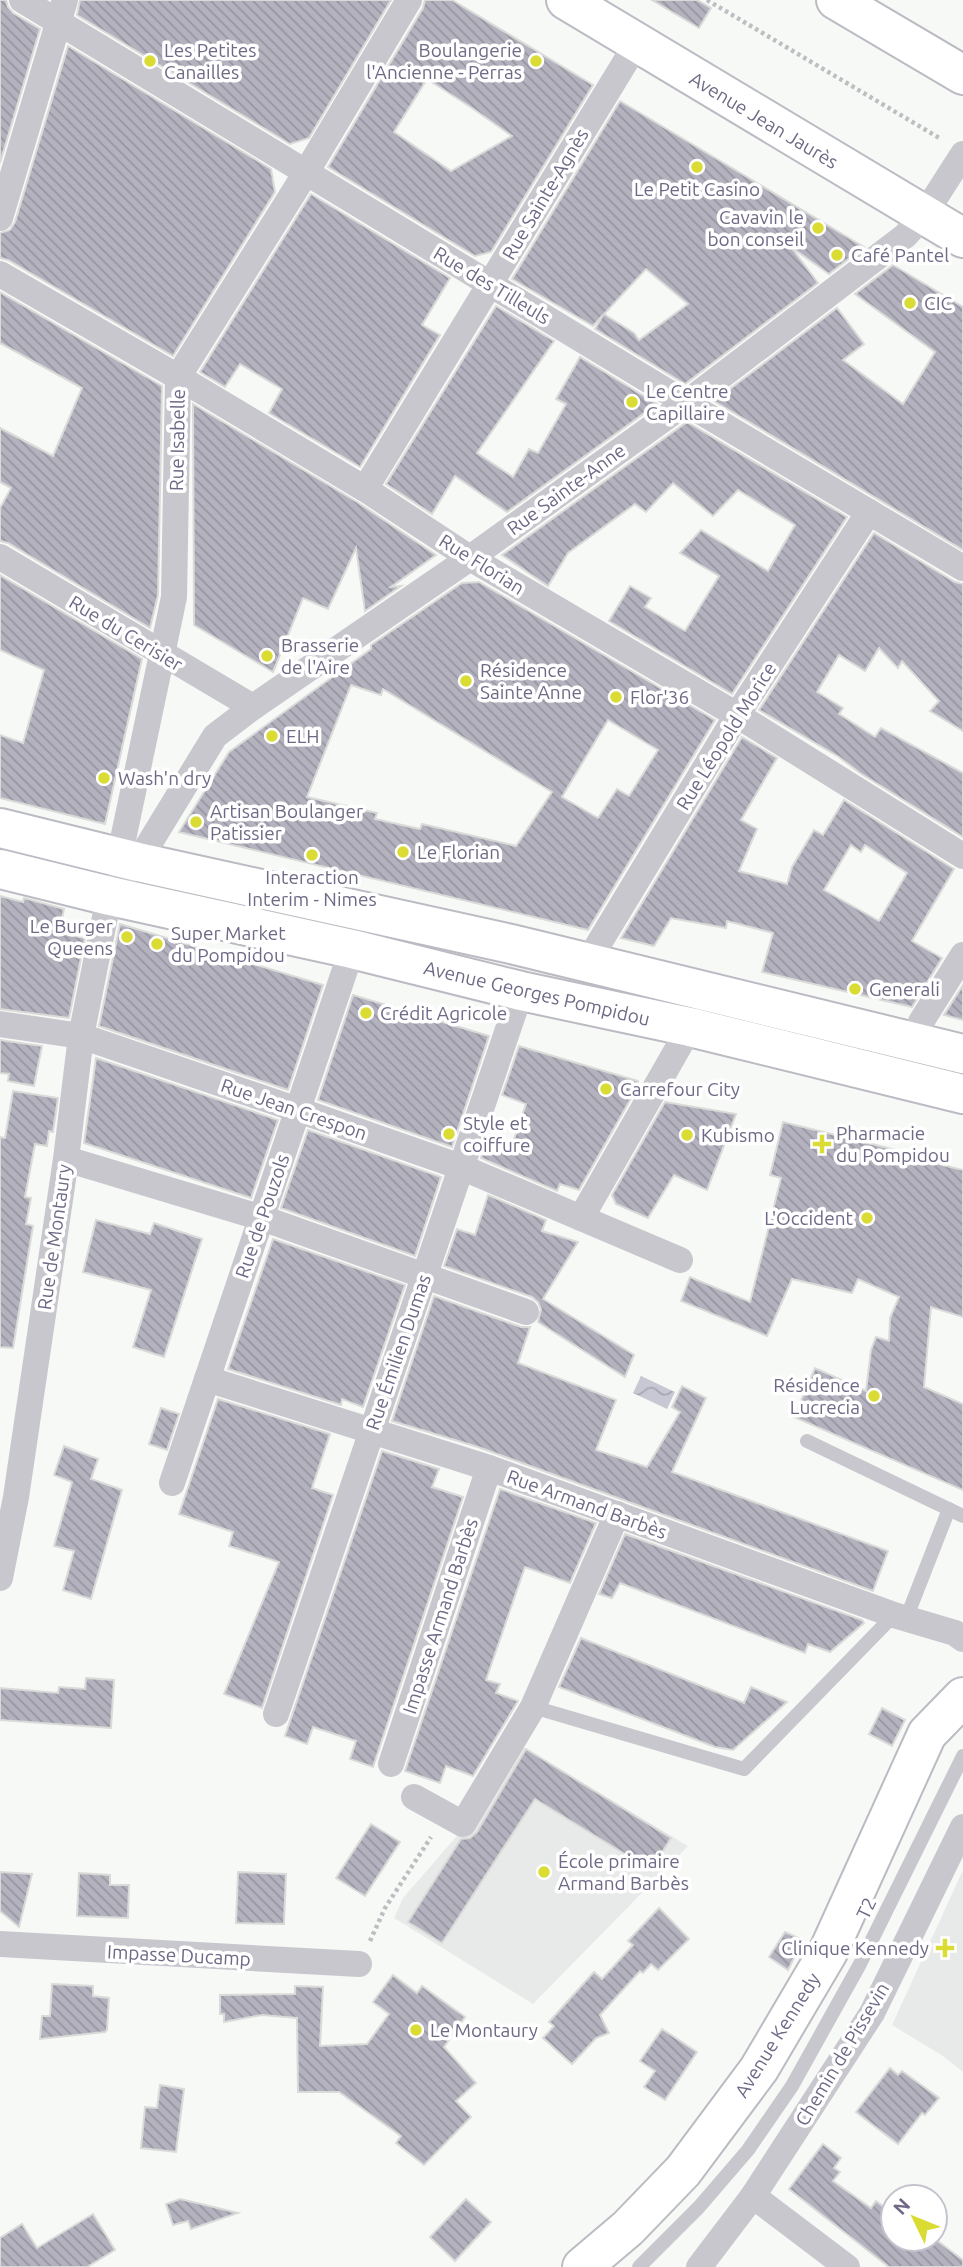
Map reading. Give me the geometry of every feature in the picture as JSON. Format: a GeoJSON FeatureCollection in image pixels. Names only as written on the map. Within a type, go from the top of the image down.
{"type":"FeatureCollection","features":[{"type":"Feature","properties":{"kind":"main road","name":"Avenue Jean Jaurès"},"geometry":{"type":"LineString","coordinates":[[566,0],[963,238]]}},
{"type":"Feature","properties":{"kind":"main road"},"geometry":{"type":"LineString","coordinates":[[836,0],[963,75]]}},
{"type":"Feature","properties":{"kind":"main road","name":"Avenue Georges Pompidou"},"geometry":{"type":"LineString","coordinates":[[0,828],[352,949],[521,991],[690,1027],[963,1094]]}},
{"type":"Feature","properties":{"kind":"main road","name":"Avenue Georges Pompidou"},"geometry":{"type":"LineString","coordinates":[[0,869],[123,872],[485,938],[963,1054]]}},
{"type":"Feature","properties":{"kind":"main road","name":"Avenue Kennedy"},"geometry":{"type":"LineString","coordinates":[[582,2267],[628,2228],[683,2171],[759,2070],[828,1952],[927,1734],[963,1697]]}},
{"type":"Feature","properties":{"kind":"street","name":"Rue des Tilleuls"},"geometry":{"type":"LineString","coordinates":[[22,0],[61,11],[307,171],[491,285],[963,568]]}},
{"type":"Feature","properties":{"kind":"street","name":"Rue Isabelle"},"geometry":{"type":"LineString","coordinates":[[123,872],[161,654],[174,597],[178,377],[307,171],[409,0]]}},
{"type":"Feature","properties":{"kind":"street"},"geometry":{"type":"LineString","coordinates":[[0,218],[61,11]]}},
{"type":"Feature","properties":{"kind":"street","name":"Rue Sainte-Agnès"},"geometry":{"type":"LineString","coordinates":[[365,489],[637,43]]}},
{"type":"Feature","properties":{"kind":"street","name":"Rue Sainte-Anne"},"geometry":{"type":"LineString","coordinates":[[123,872],[215,736],[686,403],[905,236],[924,215],[957,150]]}},
{"type":"Feature","properties":{"kind":"street","name":"Rue Florian"},"geometry":{"type":"LineString","coordinates":[[0,274],[365,489],[470,558],[737,715],[963,856]]}},
{"type":"Feature","properties":{"kind":"street","name":"Rue Léopold Morice"},"geometry":{"type":"LineString","coordinates":[[587,963],[737,715],[869,512]]}},
{"type":"Feature","properties":{"kind":"street","name":"Rue du Cerisier"},"geometry":{"type":"LineString","coordinates":[[0,557],[253,707]]}},
{"type":"Feature","properties":{"kind":"street","name":"Rue de Montaury"},"geometry":{"type":"LineString","coordinates":[[0,1578],[8,1494],[66,1159],[81,1037],[123,872]]}},
{"type":"Feature","properties":{"kind":"street","name":"Rue de Pouzols"},"geometry":{"type":"LineString","coordinates":[[172,1483],[352,949]]}},
{"type":"Feature","properties":{"kind":"street"},"geometry":{"type":"LineString","coordinates":[[916,1041],[921,1022],[963,955]]}},
{"type":"Feature","properties":{"kind":"street","name":"Rue Émilien Dumas"},"geometry":{"type":"LineString","coordinates":[[276,1714],[521,991]]}},
{"type":"Feature","properties":{"kind":"street","name":"Rue Jean Crespon"},"geometry":{"type":"LineString","coordinates":[[0,1024],[81,1037],[298,1110],[461,1167],[680,1260]]}},
{"type":"Feature","properties":{"kind":"street"},"geometry":{"type":"LineString","coordinates":[[580,1218],[690,1027]]}},
{"type":"Feature","properties":{"kind":"street"},"geometry":{"type":"LineString","coordinates":[[66,1159],[262,1218],[526,1312]]}},
{"type":"Feature","properties":{"kind":"street","name":"Rue Armand Barbès"},"geometry":{"type":"LineString","coordinates":[[207,1380],[489,1468],[900,1617],[955,1633],[963,1639]]}},
{"type":"Feature","properties":{"kind":"street","name":"Impasse Armand Barbès"},"geometry":{"type":"LineString","coordinates":[[391,1764],[489,1468]]}},
{"type":"Feature","properties":{"kind":"street"},"geometry":{"type":"LineString","coordinates":[[414,1797],[463,1824],[533,1707],[617,1514]]}},
{"type":"Feature","properties":{"kind":"street","name":"Chemin de Pissevin"},"geometry":{"type":"LineString","coordinates":[[699,2267],[753,2196],[872,2013],[963,1827]]}},
{"type":"Feature","properties":{"kind":"street","name":"Impasse Ducamp"},"geometry":{"type":"LineString","coordinates":[[0,1944],[359,1964]]}},
{"type":"Feature","properties":{"kind":"street"},"geometry":{"type":"LineString","coordinates":[[753,2196],[847,2267]]}},
{"type":"Feature","properties":{"kind":"lane"},"geometry":{"type":"LineString","coordinates":[[533,1707],[744,1769],[900,1617],[956,1512],[807,1441]]}},
{"type":"Feature","properties":{"kind":"lane","name":"T2"},"geometry":{"type":"LineString","coordinates":[[639,2267],[708,2198],[748,2150],[792,2087],[860,1964],[963,1756]]}},
{"type":"Feature","properties":{"kind":"path"},"geometry":{"type":"LineString","coordinates":[[707,0],[957,150]]}},
{"type":"Feature","properties":{"kind":"path"},"geometry":{"type":"LineString","coordinates":[[359,1964],[385,1908],[445,1816]]}},
{"type":"Feature","properties":{"kind":"shaded area","name":"École primaire Armand Barbès"},"geometry":{"type":"Polygon","coordinates":[[[516,1743],[688,1846],[533,2004],[394,1918],[403,1898],[462,1830],[516,1743]]]}},
{"type":"Feature","properties":{"kind":"shaded area","name":"Clinique Kennedy"},"geometry":{"type":"Polygon","coordinates":[[[963,1870],[963,2072],[943,2056],[892,2025],[963,1870]]]}},
{"type":"Feature","properties":{"kind":"water"},"geometry":{"type":"Polygon","coordinates":[[[641,1376],[675,1392],[667,1409],[633,1393],[641,1376]]]}},
{"type":"Feature","properties":{"kind":"building"},"geometry":{"type":"Polygon","coordinates":[[[0,0],[6,0],[13,13],[40,29],[0,163],[0,0]]]}},
{"type":"Feature","properties":{"kind":"building"},"geometry":{"type":"Polygon","coordinates":[[[80,0],[391,0],[309,138],[290,144],[77,15],[80,0]]]}},
{"type":"Feature","properties":{"kind":"building"},"geometry":{"type":"Polygon","coordinates":[[[425,0],[452,0],[593,85],[491,252],[475,256],[328,167],[423,8],[425,0]],[[427,79],[394,132],[451,171],[512,136],[427,79]]]}},
{"type":"Feature","properties":{"kind":"building"},"geometry":{"type":"Polygon","coordinates":[[[652,0],[697,0],[711,8],[699,28],[652,0]]]}},
{"type":"Feature","properties":{"kind":"building"},"geometry":{"type":"Polygon","coordinates":[[[68,46],[271,169],[275,192],[173,356],[8,260],[0,258],[0,233],[10,230],[15,222],[68,46]]]}},
{"type":"Feature","properties":{"kind":"building"},"geometry":{"type":"Polygon","coordinates":[[[620,101],[864,247],[829,274],[791,247],[818,283],[685,384],[595,329],[603,315],[593,326],[512,279],[620,101]],[[646,269],[604,314],[634,333],[639,340],[688,304],[646,269]]]}},
{"type":"Feature","properties":{"kind":"building"},"geometry":{"type":"Polygon","coordinates":[[[311,194],[450,278],[422,325],[440,335],[360,467],[269,413],[282,389],[240,364],[225,387],[200,372],[311,194]]]}},
{"type":"Feature","properties":{"kind":"building"},"geometry":{"type":"Polygon","coordinates":[[[893,265],[963,307],[963,550],[714,401],[837,308],[864,344],[843,360],[903,404],[935,352],[855,294],[893,265]]]}},
{"type":"Feature","properties":{"kind":"building"},"geometry":{"type":"Polygon","coordinates":[[[0,292],[162,386],[158,595],[150,628],[8,543],[0,541],[0,508],[11,488],[0,482],[0,428],[53,456],[82,388],[0,343],[0,292]]]}},
{"type":"Feature","properties":{"kind":"building"},"geometry":{"type":"Polygon","coordinates":[[[496,306],[554,341],[477,453],[513,477],[529,449],[538,453],[566,404],[556,399],[580,357],[657,404],[507,512],[455,476],[432,514],[386,484],[496,306]]]}},
{"type":"Feature","properties":{"kind":"building"},"geometry":{"type":"Polygon","coordinates":[[[193,404],[357,502],[436,555],[391,587],[401,586],[365,611],[356,548],[328,609],[303,598],[273,672],[194,625],[193,404]]]}},
{"type":"Feature","properties":{"kind":"building"},"geometry":{"type":"Polygon","coordinates":[[[687,422],[847,517],[732,694],[609,621],[630,586],[651,598],[645,607],[685,631],[719,576],[680,553],[701,530],[768,571],[795,525],[738,490],[713,516],[673,483],[646,512],[635,504],[568,553],[548,586],[502,555],[687,422]]]}},
{"type":"Feature","properties":{"kind":"building"},"geometry":{"type":"Polygon","coordinates":[[[874,533],[955,582],[963,584],[963,731],[930,711],[939,701],[902,661],[898,668],[879,648],[865,671],[839,655],[817,692],[843,708],[839,714],[875,737],[881,728],[963,773],[963,837],[839,757],[759,710],[874,533]]]}},
{"type":"Feature","properties":{"kind":"building"},"geometry":{"type":"Polygon","coordinates":[[[0,575],[142,659],[105,824],[0,798],[0,735],[23,743],[44,670],[0,650],[0,575]]]}},
{"type":"Feature","properties":{"kind":"building"},"geometry":{"type":"Polygon","coordinates":[[[479,582],[715,720],[588,930],[179,832],[229,752],[371,649],[371,645],[462,583],[479,582]],[[351,685],[307,797],[377,813],[375,819],[420,829],[422,824],[516,846],[552,792],[383,689],[381,695],[351,685]],[[608,720],[562,797],[598,818],[617,789],[629,796],[658,750],[608,720]]]}},
{"type":"Feature","properties":{"kind":"building"},"geometry":{"type":"Polygon","coordinates":[[[742,737],[777,758],[741,820],[757,829],[739,871],[787,884],[792,867],[814,830],[823,835],[844,800],[954,869],[912,941],[942,958],[912,1007],[762,972],[773,933],[727,921],[726,928],[671,918],[654,946],[621,938],[742,737]],[[851,845],[824,890],[879,921],[907,873],[865,845],[861,852],[851,845]]]}},
{"type":"Feature","properties":{"kind":"building"},"geometry":{"type":"Polygon","coordinates":[[[0,896],[23,902],[24,898],[64,909],[59,933],[85,938],[69,1018],[0,1009],[0,896]]]}},
{"type":"Feature","properties":{"kind":"building"},"geometry":{"type":"Polygon","coordinates":[[[120,924],[323,985],[288,1090],[99,1026],[120,924]]]}},
{"type":"Feature","properties":{"kind":"building"},"geometry":{"type":"Polygon","coordinates":[[[963,985],[963,1020],[944,1015],[963,985]]]}},
{"type":"Feature","properties":{"kind":"building"},"geometry":{"type":"Polygon","coordinates":[[[353,995],[489,1036],[452,1147],[318,1100],[353,995]]]}},
{"type":"Feature","properties":{"kind":"building"},"geometry":{"type":"Polygon","coordinates":[[[0,1040],[42,1046],[34,1086],[8,1081],[9,1074],[0,1073],[0,1040]]]}},
{"type":"Feature","properties":{"kind":"building"},"geometry":{"type":"Polygon","coordinates":[[[519,1046],[638,1081],[638,1086],[579,1190],[560,1184],[557,1191],[481,1158],[488,1137],[512,1145],[526,1104],[502,1095],[519,1046]]]}},
{"type":"Feature","properties":{"kind":"building"},"geometry":{"type":"Polygon","coordinates":[[[96,1058],[278,1120],[251,1198],[84,1143],[96,1058]]]}},
{"type":"Feature","properties":{"kind":"building"},"geometry":{"type":"Polygon","coordinates":[[[13,1091],[58,1098],[53,1132],[49,1131],[47,1146],[35,1144],[25,1197],[31,1198],[26,1224],[33,1226],[13,1348],[0,1347],[0,1137],[5,1138],[13,1091]]]}},
{"type":"Feature","properties":{"kind":"building","name":"Kubismo"},"geometry":{"type":"Polygon","coordinates":[[[665,1102],[736,1114],[707,1190],[674,1175],[648,1218],[616,1204],[612,1195],[665,1102]]]}},
{"type":"Feature","properties":{"kind":"building"},"geometry":{"type":"Polygon","coordinates":[[[783,1122],[912,1154],[911,1157],[963,1170],[963,1317],[931,1307],[924,1387],[963,1404],[963,1490],[794,1417],[815,1368],[866,1391],[871,1350],[876,1337],[889,1341],[890,1318],[899,1297],[858,1279],[852,1293],[792,1279],[767,1336],[681,1301],[690,1277],[750,1302],[781,1178],[770,1175],[783,1122]]]}},
{"type":"Feature","properties":{"kind":"building"},"geometry":{"type":"Polygon","coordinates":[[[308,1130],[441,1177],[415,1256],[281,1208],[308,1130]]]}},
{"type":"Feature","properties":{"kind":"building"},"geometry":{"type":"Polygon","coordinates":[[[488,1195],[546,1220],[542,1231],[578,1242],[543,1299],[634,1355],[625,1377],[538,1322],[541,1309],[532,1297],[444,1266],[457,1229],[475,1235],[488,1195]]]}},
{"type":"Feature","properties":{"kind":"building"},"geometry":{"type":"Polygon","coordinates":[[[96,1220],[150,1234],[154,1223],[202,1239],[164,1357],[133,1347],[151,1290],[83,1272],[96,1220]]]}},
{"type":"Feature","properties":{"kind":"building"},"geometry":{"type":"Polygon","coordinates":[[[273,1239],[405,1285],[363,1407],[342,1399],[341,1405],[228,1369],[273,1239]]]}},
{"type":"Feature","properties":{"kind":"building"},"geometry":{"type":"Polygon","coordinates":[[[434,1296],[521,1327],[530,1327],[518,1363],[616,1400],[596,1450],[647,1467],[680,1412],[672,1407],[682,1386],[706,1398],[672,1472],[888,1551],[873,1591],[478,1447],[392,1421],[434,1296]]]}},
{"type":"Feature","properties":{"kind":"building"},"geometry":{"type":"Polygon","coordinates":[[[218,1399],[330,1434],[312,1488],[333,1495],[262,1708],[224,1694],[279,1562],[229,1546],[233,1532],[179,1514],[218,1399]]]}},
{"type":"Feature","properties":{"kind":"building"},"geometry":{"type":"Polygon","coordinates":[[[161,1408],[179,1414],[167,1450],[149,1444],[161,1408]]]}},
{"type":"Feature","properties":{"kind":"building"},"geometry":{"type":"Polygon","coordinates":[[[64,1446],[98,1459],[91,1479],[122,1490],[91,1599],[63,1590],[74,1551],[54,1546],[72,1482],[54,1475],[64,1446]]]}},
{"type":"Feature","properties":{"kind":"building"},"geometry":{"type":"Polygon","coordinates":[[[382,1451],[439,1469],[432,1487],[463,1497],[373,1767],[350,1759],[356,1741],[313,1727],[307,1744],[285,1736],[382,1451]]]}},
{"type":"Feature","properties":{"kind":"building"},"geometry":{"type":"Polygon","coordinates":[[[500,1489],[596,1523],[570,1583],[525,1567],[486,1680],[500,1684],[496,1693],[518,1701],[473,1776],[446,1766],[440,1783],[405,1771],[500,1489]]]}},
{"type":"Feature","properties":{"kind":"building"},"geometry":{"type":"Polygon","coordinates":[[[625,1534],[862,1620],[864,1623],[830,1652],[808,1644],[805,1653],[620,1583],[612,1598],[599,1594],[625,1534]]]}},
{"type":"Feature","properties":{"kind":"building"},"geometry":{"type":"Polygon","coordinates":[[[581,1638],[744,1703],[751,1687],[787,1702],[733,1750],[715,1747],[559,1687],[581,1638]]]}},
{"type":"Feature","properties":{"kind":"building"},"geometry":{"type":"Polygon","coordinates":[[[86,1678],[114,1680],[111,1728],[0,1720],[0,1688],[58,1693],[59,1687],[85,1689],[86,1678]]]}},
{"type":"Feature","properties":{"kind":"building"},"geometry":{"type":"Polygon","coordinates":[[[882,1708],[905,1720],[892,1746],[869,1734],[882,1708]]]}},
{"type":"Feature","properties":{"kind":"building"},"geometry":{"type":"Polygon","coordinates":[[[526,1749],[671,1838],[651,1870],[535,1799],[442,1943],[408,1922],[461,1839],[470,1838],[477,1832],[526,1749]]]}},
{"type":"Feature","properties":{"kind":"building"},"geometry":{"type":"Polygon","coordinates":[[[371,1824],[400,1842],[365,1896],[336,1878],[371,1824]]]}},
{"type":"Feature","properties":{"kind":"building"},"geometry":{"type":"Polygon","coordinates":[[[0,1872],[32,1874],[19,1927],[0,1911],[0,1872]]]}},
{"type":"Feature","properties":{"kind":"building"},"geometry":{"type":"Polygon","coordinates":[[[238,1872],[286,1874],[284,1924],[236,1923],[238,1872]]]}},
{"type":"Feature","properties":{"kind":"building"},"geometry":{"type":"Polygon","coordinates":[[[79,1873],[110,1875],[110,1885],[129,1885],[128,1918],[77,1916],[79,1873]]]}},
{"type":"Feature","properties":{"kind":"building"},"geometry":{"type":"Polygon","coordinates":[[[659,1908],[689,1939],[658,1970],[651,1964],[643,1973],[640,1971],[600,2015],[609,2033],[596,2038],[572,2064],[543,2038],[554,2026],[549,2022],[594,1972],[602,1979],[633,1945],[628,1941],[659,1908]]]}},
{"type":"Feature","properties":{"kind":"building"},"geometry":{"type":"Polygon","coordinates":[[[785,1932],[803,1940],[788,1970],[769,1957],[785,1932]]]}},
{"type":"Feature","properties":{"kind":"building"},"geometry":{"type":"Polygon","coordinates":[[[393,1975],[417,1993],[422,1986],[465,2017],[444,2047],[476,2083],[456,2101],[471,2117],[424,2165],[396,2143],[401,2136],[339,2092],[298,2092],[297,2018],[262,2015],[224,2022],[224,2014],[220,2014],[220,1995],[295,1994],[295,1986],[323,1987],[320,2046],[367,2044],[389,2014],[373,2002],[393,1975]]]}},
{"type":"Feature","properties":{"kind":"building"},"geometry":{"type":"Polygon","coordinates":[[[52,1984],[93,1986],[93,1996],[109,1998],[107,2030],[40,2039],[42,2016],[50,2016],[52,1984]]]}},
{"type":"Feature","properties":{"kind":"building"},"geometry":{"type":"Polygon","coordinates":[[[662,2029],[697,2052],[665,2100],[644,2087],[655,2071],[640,2061],[662,2029]]]}},
{"type":"Feature","properties":{"kind":"building"},"geometry":{"type":"Polygon","coordinates":[[[890,2068],[898,2075],[902,2071],[939,2098],[925,2115],[922,2113],[898,2144],[856,2112],[890,2068]]]}},
{"type":"Feature","properties":{"kind":"building"},"geometry":{"type":"Polygon","coordinates":[[[160,2085],[184,2089],[176,2152],[141,2148],[145,2107],[157,2108],[160,2085]]]}},
{"type":"Feature","properties":{"kind":"building"},"geometry":{"type":"Polygon","coordinates":[[[823,2144],[841,2158],[834,2168],[840,2172],[833,2181],[871,2208],[876,2201],[879,2203],[879,2253],[949,2253],[949,2250],[963,2260],[963,2267],[889,2267],[789,2189],[823,2144]]]}},
{"type":"Feature","properties":{"kind":"building"},"geometry":{"type":"Polygon","coordinates":[[[180,2199],[238,2213],[191,2229],[188,2221],[173,2225],[166,2204],[180,2199]]]}},
{"type":"Feature","properties":{"kind":"building"},"geometry":{"type":"Polygon","coordinates":[[[466,2199],[491,2222],[455,2261],[430,2237],[466,2199]]]}},
{"type":"Feature","properties":{"kind":"building"},"geometry":{"type":"Polygon","coordinates":[[[93,2214],[115,2250],[87,2267],[0,2267],[0,2238],[22,2224],[37,2248],[93,2214]]]}},
{"type":"Feature","properties":{"kind":"place","name":"Les Petites Canailles"},"geometry":{"type":"Point","coordinates":[150,61]}},
{"type":"Feature","properties":{"kind":"place","name":"Boulangerie l'Ancienne - Perras"},"geometry":{"type":"Point","coordinates":[536,61]}},
{"type":"Feature","properties":{"kind":"place","name":"Le Petit Casino"},"geometry":{"type":"Point","coordinates":[697,167]}},
{"type":"Feature","properties":{"kind":"place","name":"Cavavin le bon conseil"},"geometry":{"type":"Point","coordinates":[818,228]}},
{"type":"Feature","properties":{"kind":"place","name":"Café Pantel"},"geometry":{"type":"Point","coordinates":[837,255]}},
{"type":"Feature","properties":{"kind":"place","name":"CIC"},"geometry":{"type":"Point","coordinates":[910,303]}},
{"type":"Feature","properties":{"kind":"place","name":"Le Centre Capillaire"},"geometry":{"type":"Point","coordinates":[632,402]}},
{"type":"Feature","properties":{"kind":"place","name":"Brasserie de l'Aire"},"geometry":{"type":"Point","coordinates":[267,656]}},
{"type":"Feature","properties":{"kind":"place","name":"Résidence Sainte Anne"},"geometry":{"type":"Point","coordinates":[466,681]}},
{"type":"Feature","properties":{"kind":"place","name":"Flor'36"},"geometry":{"type":"Point","coordinates":[616,697]}},
{"type":"Feature","properties":{"kind":"place","name":"ELH"},"geometry":{"type":"Point","coordinates":[272,736]}},
{"type":"Feature","properties":{"kind":"place","name":"Wash'n dry"},"geometry":{"type":"Point","coordinates":[104,778]}},
{"type":"Feature","properties":{"kind":"place","name":"Artisan Boulanger Patissier"},"geometry":{"type":"Point","coordinates":[196,822]}},
{"type":"Feature","properties":{"kind":"place","name":"Le Florian"},"geometry":{"type":"Point","coordinates":[403,852]}},
{"type":"Feature","properties":{"kind":"place","name":"Interaction Interim - Nimes"},"geometry":{"type":"Point","coordinates":[312,855]}},
{"type":"Feature","properties":{"kind":"place","name":"Le Burger Queens"},"geometry":{"type":"Point","coordinates":[127,937]}},
{"type":"Feature","properties":{"kind":"place","name":"Super Market du Pompidou"},"geometry":{"type":"Point","coordinates":[157,944]}},
{"type":"Feature","properties":{"kind":"place","name":"Generali"},"geometry":{"type":"Point","coordinates":[855,989]}},
{"type":"Feature","properties":{"kind":"place","name":"Crédit Agricole"},"geometry":{"type":"Point","coordinates":[366,1013]}},
{"type":"Feature","properties":{"kind":"place","name":"Carrefour City"},"geometry":{"type":"Point","coordinates":[606,1089]}},
{"type":"Feature","properties":{"kind":"place","name":"Style et coiffure"},"geometry":{"type":"Point","coordinates":[449,1134]}},
{"type":"Feature","properties":{"kind":"place","name":"Kubismo"},"geometry":{"type":"Point","coordinates":[687,1135]}},
{"type":"Feature","properties":{"kind":"place","name":"Pharmacie du Pompidou"},"geometry":{"type":"Point","coordinates":[822,1144]}},
{"type":"Feature","properties":{"kind":"place","name":"L'Occident"},"geometry":{"type":"Point","coordinates":[867,1218]}},
{"type":"Feature","properties":{"kind":"place","name":"Résidence Lucrecia"},"geometry":{"type":"Point","coordinates":[874,1396]}},
{"type":"Feature","properties":{"kind":"place","name":"École primaire Armand Barbès"},"geometry":{"type":"Point","coordinates":[544,1872]}},
{"type":"Feature","properties":{"kind":"place","name":"Clinique Kennedy"},"geometry":{"type":"Point","coordinates":[945,1948]}},
{"type":"Feature","properties":{"kind":"place","name":"Le Montaury"},"geometry":{"type":"Point","coordinates":[416,2030]}}]}
